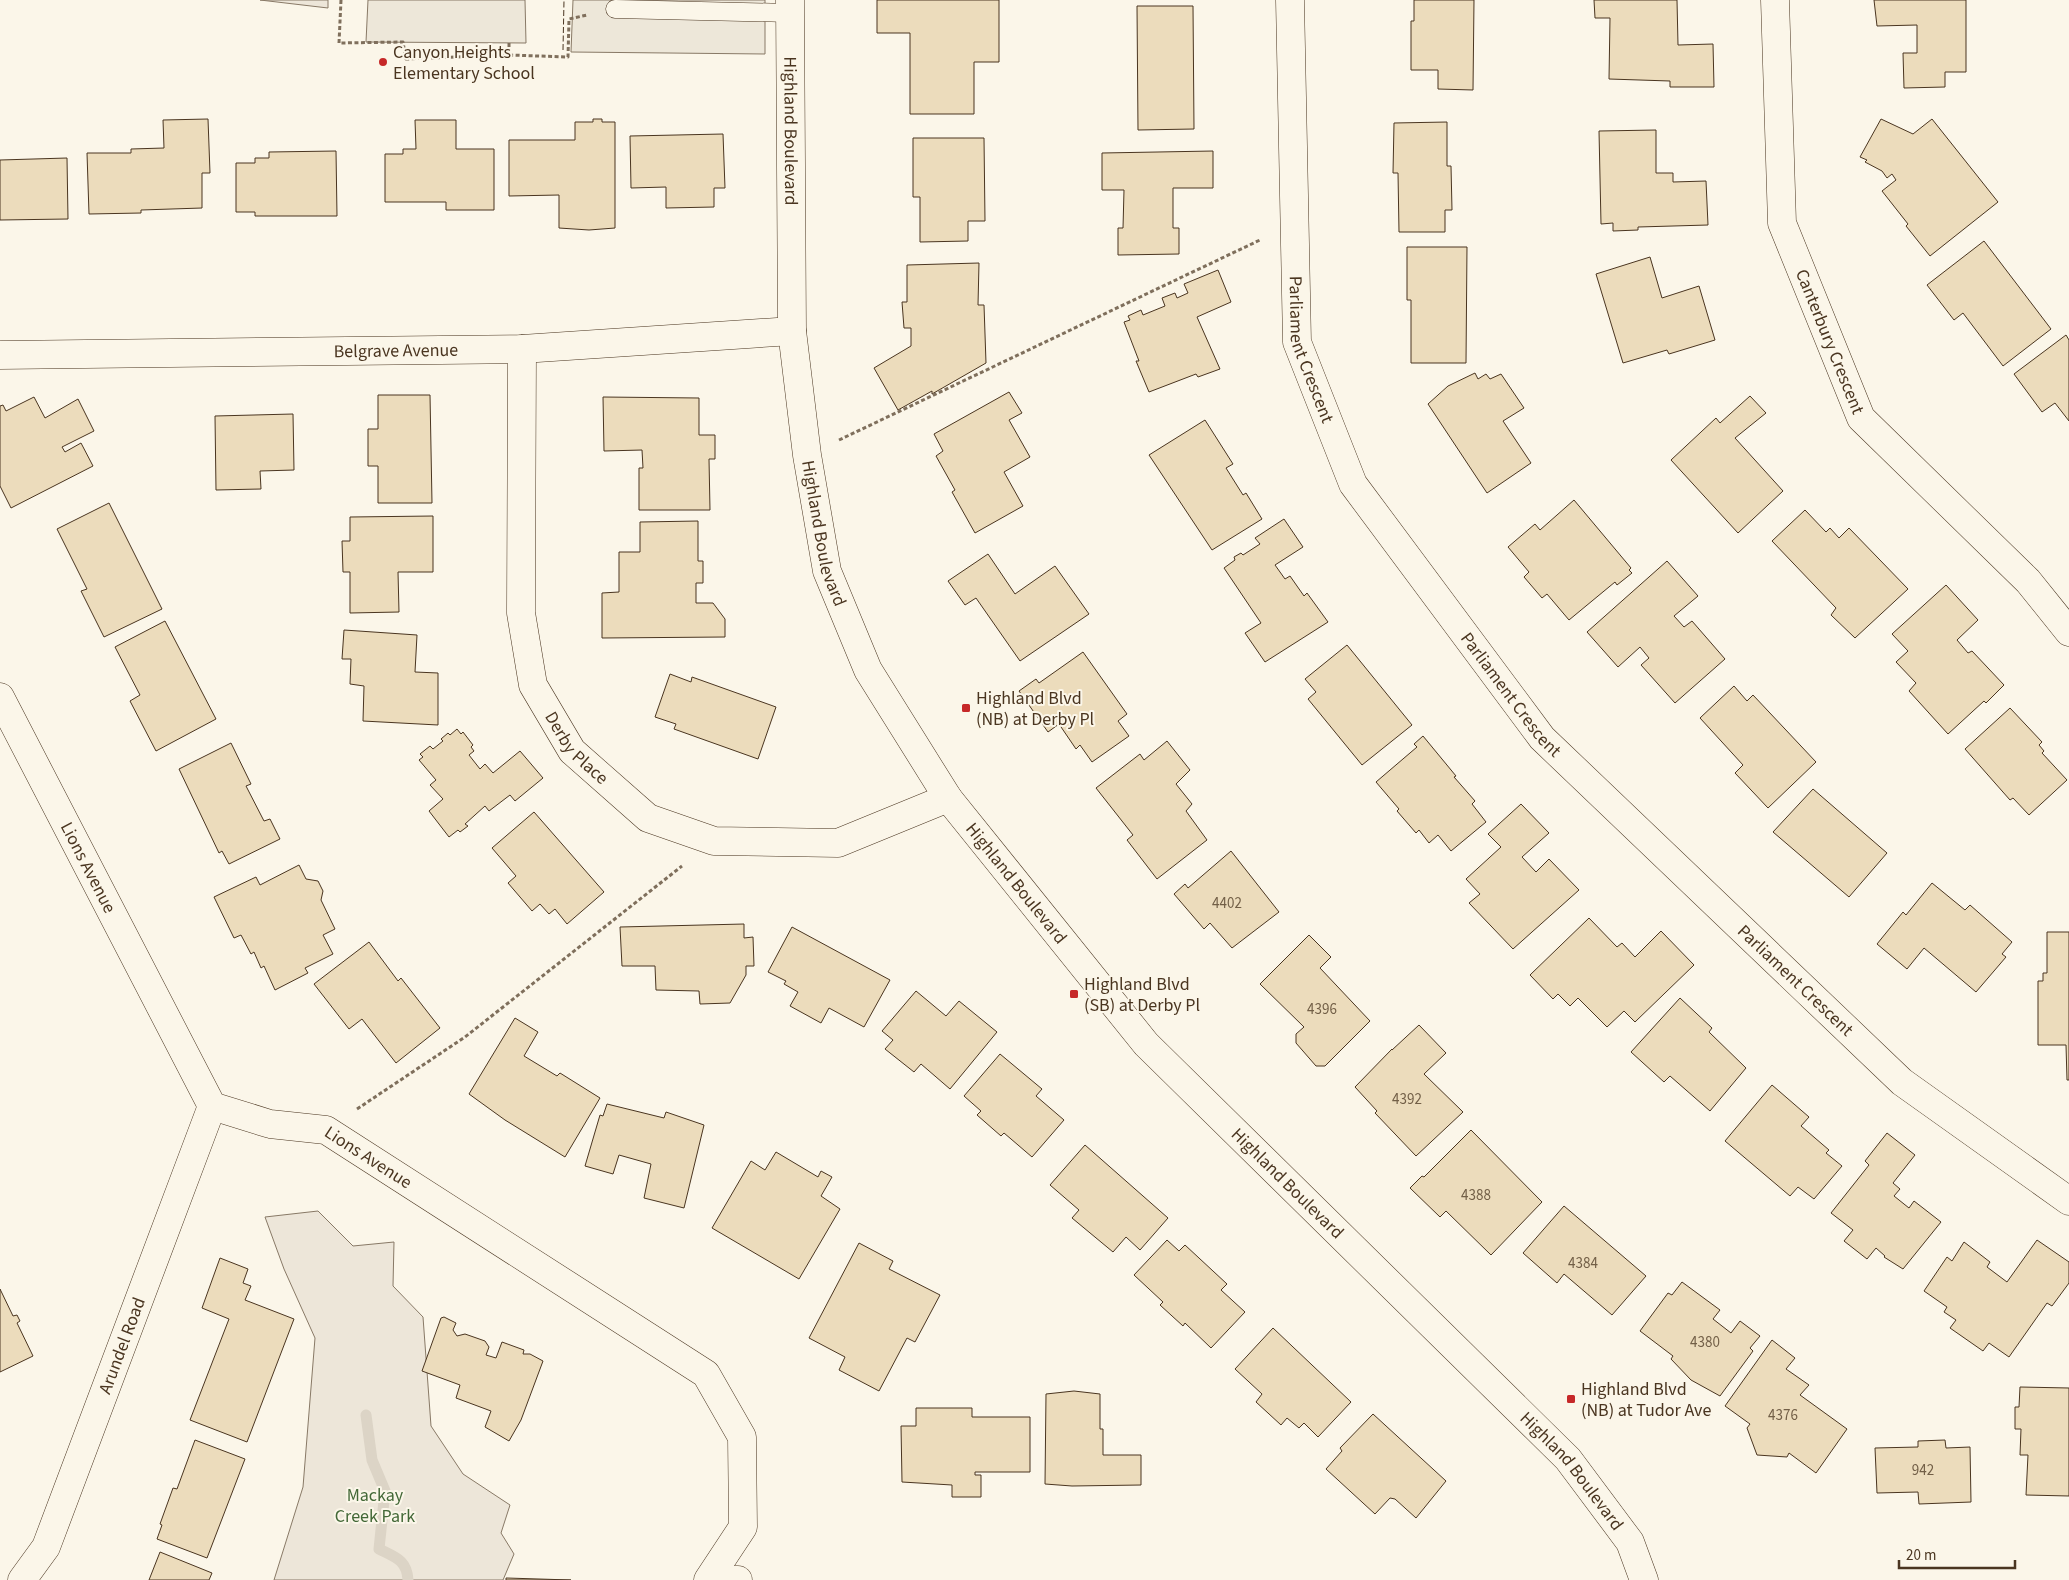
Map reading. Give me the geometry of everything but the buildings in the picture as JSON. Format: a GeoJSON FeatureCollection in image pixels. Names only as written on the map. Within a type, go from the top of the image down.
{"type":"FeatureCollection","features":[{"type":"Feature","properties":{"kind":"street","name":"Parliament Crescent"},"geometry":{"type":"LineString","coordinates":[[1290,0],[1297,342],[1353,484],[1542,738],[1902,1082],[2069,1201]]}},
{"type":"Feature","properties":{"kind":"street","name":"Canterbury Crescent"},"geometry":{"type":"LineString","coordinates":[[1775,0],[1782,223],[1861,418],[2028,581],[2069,632]]}},
{"type":"Feature","properties":{"kind":"street","name":"Highland Boulevard"},"geometry":{"type":"LineString","coordinates":[[790,6],[792,331],[807,455],[827,571],[868,670],[948,798],[1146,1044],[1568,1459],[1630,1542],[1644,1580]]}},
{"type":"Feature","properties":{"kind":"street","name":"Belgrave Avenue"},"geometry":{"type":"LineString","coordinates":[[0,356],[522,349],[792,331]]}},
{"type":"Feature","properties":{"kind":"street","name":"Derby Place"},"geometry":{"type":"LineString","coordinates":[[522,349],[521,612],[533,685],[572,750],[648,818],[714,841],[838,842],[948,798]]}},
{"type":"Feature","properties":{"kind":"street","name":"Lions Avenue"},"geometry":{"type":"LineString","coordinates":[[0,697],[212,1106],[270,1124],[326,1130],[706,1374],[742,1437],[743,1527],[708,1580]]}},
{"type":"Feature","properties":{"kind":"street","name":"Arundel Road"},"geometry":{"type":"LineString","coordinates":[[22,1580],[46,1547],[212,1106]]}},
{"type":"Feature","properties":{"kind":"street"},"geometry":{"type":"LineString","coordinates":[[708,1580],[738,1580]]}},
{"type":"Feature","properties":{"kind":"lane"},"geometry":{"type":"LineString","coordinates":[[615,10],[790,6]]}},
{"type":"Feature","properties":{"kind":"path"},"geometry":{"type":"LineString","coordinates":[[341,0],[339,43],[403,42],[406,59],[509,55],[568,57],[569,18],[615,10]]}},
{"type":"Feature","properties":{"kind":"path"},"geometry":{"type":"LineString","coordinates":[[509,43],[509,55]]}},
{"type":"Feature","properties":{"kind":"path"},"geometry":{"type":"LineString","coordinates":[[807,455],[1294,223]]}},
{"type":"Feature","properties":{"kind":"path"},"geometry":{"type":"LineString","coordinates":[[326,1130],[465,1037],[714,841]]}},
{"type":"Feature","properties":{"kind":"green space"},"geometry":{"type":"Polygon","coordinates":[[[260,0],[328,0],[328,8],[260,0]]]}},
{"type":"Feature","properties":{"kind":"green space","name":"Mackay Creek Park"},"geometry":{"type":"Polygon","coordinates":[[[318,1211],[353,1246],[394,1242],[393,1286],[423,1317],[431,1426],[463,1474],[510,1505],[501,1533],[514,1554],[503,1580],[274,1580],[303,1487],[315,1338],[284,1269],[265,1217],[318,1211]]]}},
{"type":"Feature","properties":{"kind":"shaded area"},"geometry":{"type":"Polygon","coordinates":[[[368,0],[525,0],[526,43],[366,42],[368,0]]]}},
{"type":"Feature","properties":{"kind":"shaded area"},"geometry":{"type":"Polygon","coordinates":[[[573,0],[765,0],[765,54],[571,52],[573,0]]]}},
{"type":"Feature","properties":{"kind":"waterway"},"geometry":{"type":"LineString","coordinates":[[366,1415],[372,1460],[385,1491],[379,1549],[395,1557],[403,1564],[408,1580]]}},
{"type":"Feature","properties":{"kind":"fence"},"geometry":{"type":"LineString","coordinates":[[563,50],[564,0]]}},
{"type":"Feature","properties":{"kind":"place","name":"Canyon Heights Elementary School"},"geometry":{"type":"Point","coordinates":[383,62]}},
{"type":"Feature","properties":{"kind":"place","name":"Highland Blvd (NB) at Derby Pl"},"geometry":{"type":"Point","coordinates":[966,708]}},
{"type":"Feature","properties":{"kind":"place","name":"Highland Blvd (SB) at Derby Pl"},"geometry":{"type":"Point","coordinates":[1074,994]}},
{"type":"Feature","properties":{"kind":"place","name":"Highland Blvd (NB) at Tudor Ave"},"geometry":{"type":"Point","coordinates":[1571,1399]}}]}
